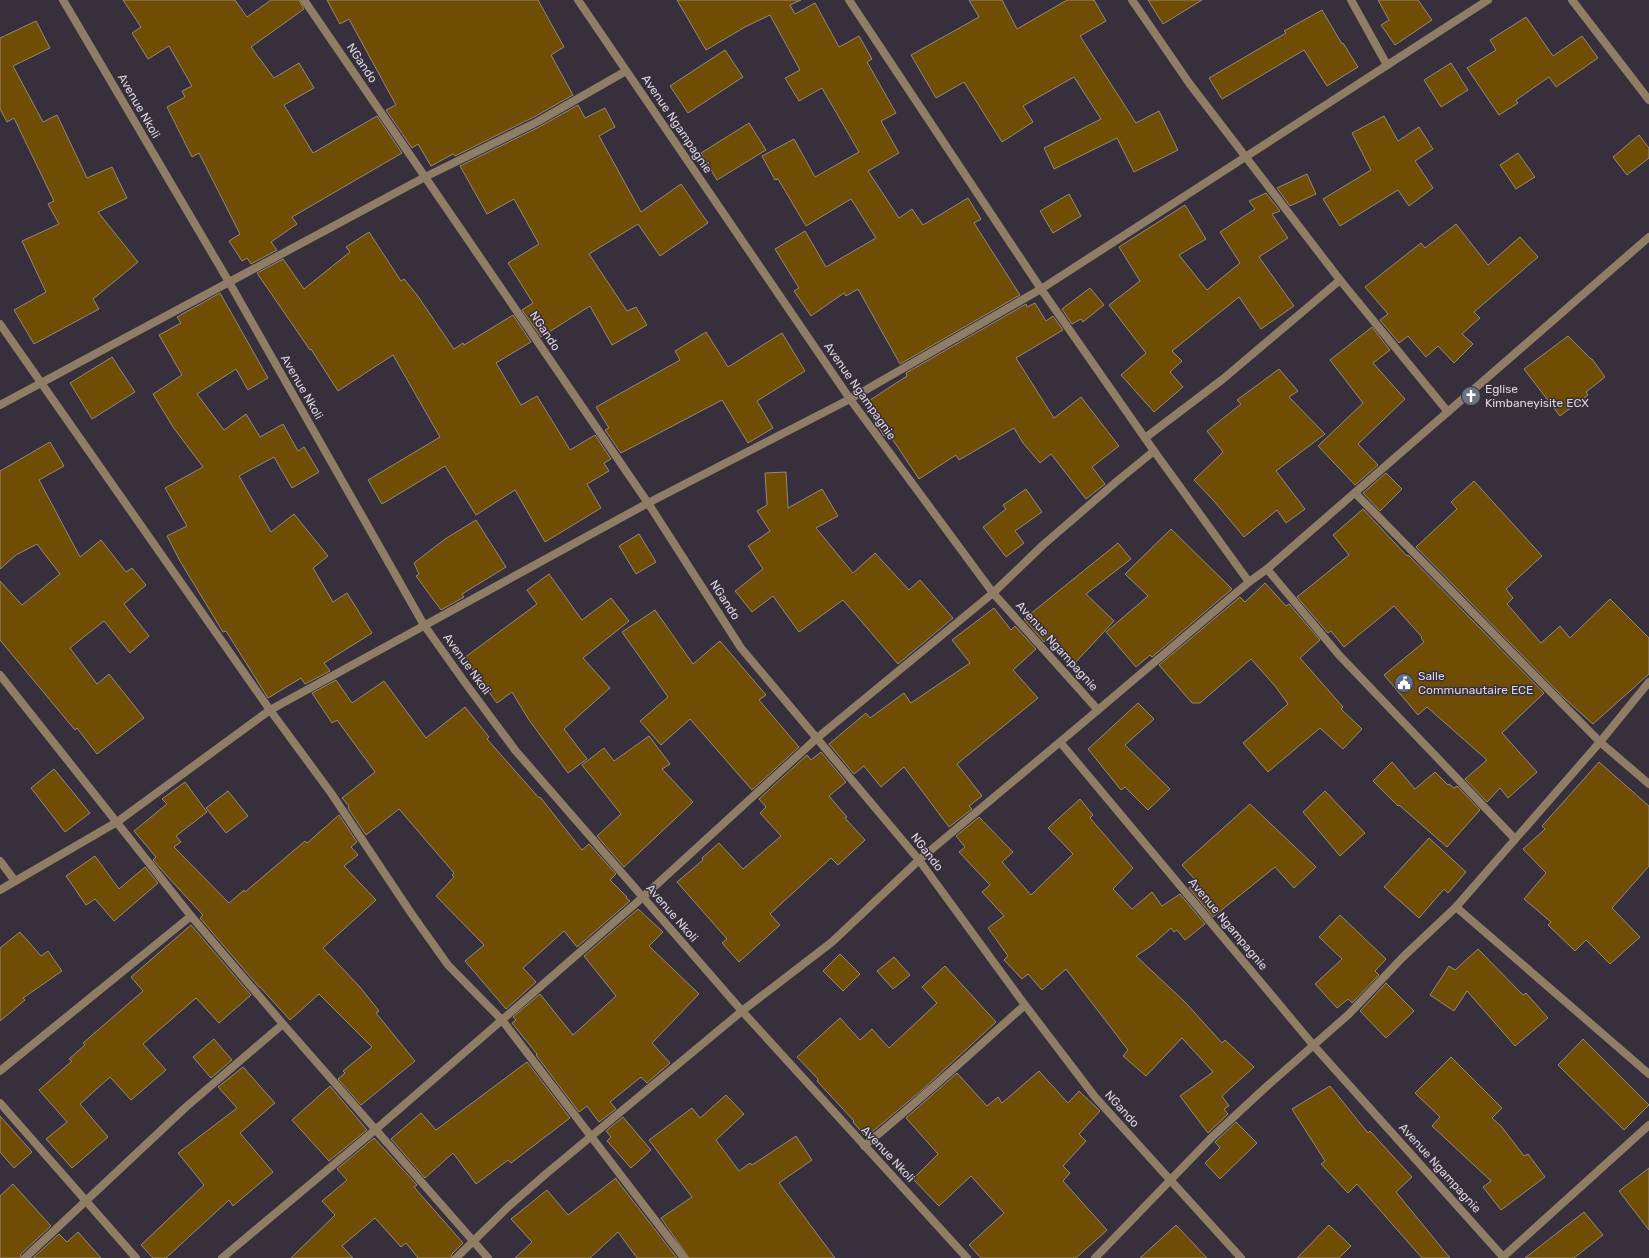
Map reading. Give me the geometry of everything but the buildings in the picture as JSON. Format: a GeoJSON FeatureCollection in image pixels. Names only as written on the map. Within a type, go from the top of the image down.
{"type":"FeatureCollection","features":[{"type":"Feature","properties":{"kind":"street","name":"Avenue Nkoli"},"geometry":{"type":"LineString","coordinates":[[63,0],[229,282],[424,625],[515,750],[742,1011],[968,1258]]}},
{"type":"Feature","properties":{"kind":"street","name":"NGando"},"geometry":{"type":"LineString","coordinates":[[304,0],[648,503],[741,648],[920,860],[1025,1005],[1095,1097],[1241,1258]]}},
{"type":"Feature","properties":{"kind":"street","name":"Avenue Ngampagnie"},"geometry":{"type":"LineString","coordinates":[[578,0],[850,399],[993,593],[1098,710],[1060,742],[1314,1046],[1504,1257]]}},
{"type":"Feature","properties":{"kind":"street"},"geometry":{"type":"LineString","coordinates":[[849,0],[1041,289],[1154,451],[1250,582]]}},
{"type":"Feature","properties":{"kind":"street"},"geometry":{"type":"LineString","coordinates":[[1132,0],[1189,83],[1246,158],[1340,280],[1448,412]]}},
{"type":"Feature","properties":{"kind":"street"},"geometry":{"type":"LineString","coordinates":[[1351,0],[1387,65]]}},
{"type":"Feature","properties":{"kind":"street"},"geometry":{"type":"LineString","coordinates":[[0,890],[117,822],[270,710],[648,503],[850,399],[1041,289],[1246,158],[1488,0]]}},
{"type":"Feature","properties":{"kind":"street"},"geometry":{"type":"LineString","coordinates":[[1572,0],[1649,100]]}},
{"type":"Feature","properties":{"kind":"street"},"geometry":{"type":"LineString","coordinates":[[0,405],[425,177],[537,122],[626,71]]}},
{"type":"Feature","properties":{"kind":"street"},"geometry":{"type":"LineString","coordinates":[[1098,710],[1267,569],[1649,237]]}},
{"type":"Feature","properties":{"kind":"street"},"geometry":{"type":"LineString","coordinates":[[1145,438],[1223,379],[1340,280]]}},
{"type":"Feature","properties":{"kind":"street"},"geometry":{"type":"LineString","coordinates":[[0,324],[270,710],[331,793],[448,965],[502,1020],[590,1138],[684,1258]]}},
{"type":"Feature","properties":{"kind":"street"},"geometry":{"type":"LineString","coordinates":[[222,1258],[375,1130],[643,897],[817,738],[993,593],[1049,540],[1154,451]]}},
{"type":"Feature","properties":{"kind":"street"},"geometry":{"type":"LineString","coordinates":[[1355,493],[1600,742],[1649,784]]}},
{"type":"Feature","properties":{"kind":"street"},"geometry":{"type":"LineString","coordinates":[[1267,569],[1339,655],[1515,839]]}},
{"type":"Feature","properties":{"kind":"street"},"geometry":{"type":"LineString","coordinates":[[0,675],[191,916],[375,1130],[488,1258]]}},
{"type":"Feature","properties":{"kind":"street"},"geometry":{"type":"LineString","coordinates":[[1095,1258],[1212,1137],[1349,1014],[1404,957],[1456,907],[1600,742],[1649,682]]}},
{"type":"Feature","properties":{"kind":"street"},"geometry":{"type":"LineString","coordinates":[[456,1258],[508,1207],[742,1011],[832,942],[920,860],[1060,742]]}},
{"type":"Feature","properties":{"kind":"street"},"geometry":{"type":"LineString","coordinates":[[0,861],[15,881]]}},
{"type":"Feature","properties":{"kind":"street"},"geometry":{"type":"LineString","coordinates":[[1456,907],[1649,1074]]}},
{"type":"Feature","properties":{"kind":"street"},"geometry":{"type":"LineString","coordinates":[[0,1071],[191,916]]}},
{"type":"Feature","properties":{"kind":"street"},"geometry":{"type":"LineString","coordinates":[[864,1146],[897,1120],[1025,1005]]}},
{"type":"Feature","properties":{"kind":"street"},"geometry":{"type":"LineString","coordinates":[[25,1258],[186,1107],[283,1024]]}},
{"type":"Feature","properties":{"kind":"street"},"geometry":{"type":"LineString","coordinates":[[0,1103],[136,1258]]}},
{"type":"Feature","properties":{"kind":"street"},"geometry":{"type":"LineString","coordinates":[[1504,1257],[1649,1125]]}},
{"type":"Feature","properties":{"kind":"place","name":"Eglise Kimbaneyisite ECX"},"geometry":{"type":"Point","coordinates":[1471,396]}},
{"type":"Feature","properties":{"kind":"place","name":"Salle Communautaire ECE"},"geometry":{"type":"Point","coordinates":[1404,683]}}]}
